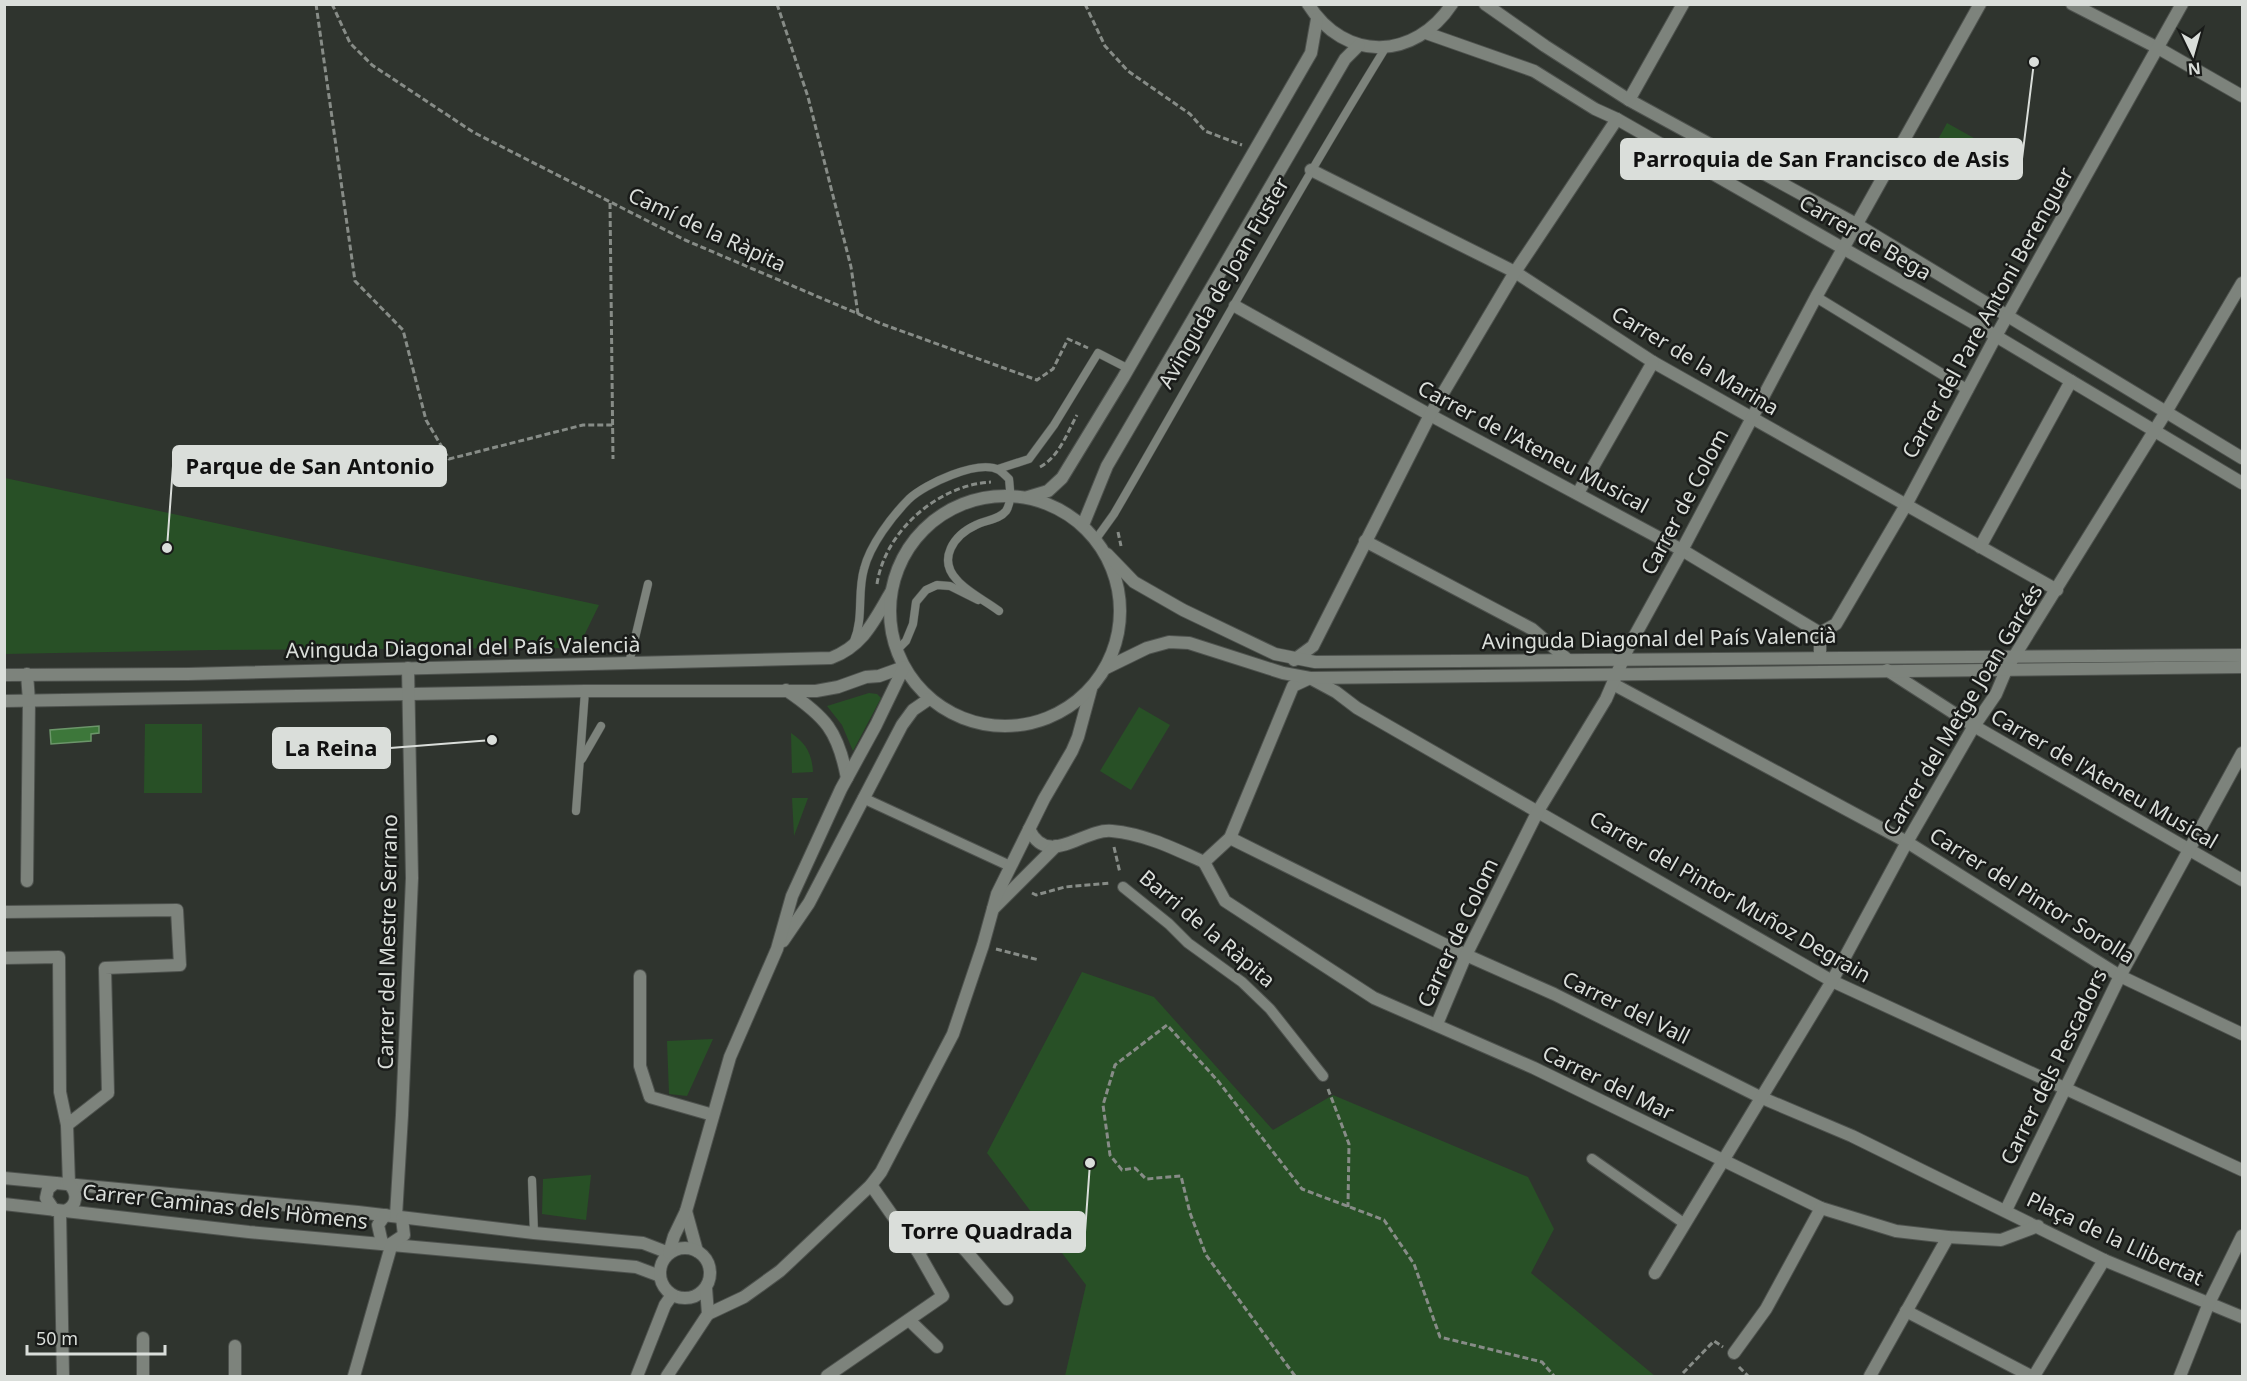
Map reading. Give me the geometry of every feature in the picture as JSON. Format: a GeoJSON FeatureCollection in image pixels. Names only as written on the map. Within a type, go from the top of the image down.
{"type":"FeatureCollection","features":[{"type":"Feature","properties":{"kind":"street"},"geometry":{"type":"LineString","coordinates":[[1308,4],[1317,19],[1329,31],[1359,45],[1386,47],[1406,43],[1426,33],[1441,21],[1452,4]]}},
{"type":"Feature","properties":{"kind":"street","name":"Carrer de Bega"},"geometry":{"type":"LineString","coordinates":[[1485,4],[1629,100],[1856,224],[2242,458]]}},
{"type":"Feature","properties":{"kind":"street"},"geometry":{"type":"LineString","coordinates":[[1629,100],[1683,4]]}},
{"type":"Feature","properties":{"kind":"street","name":"Carrer de Colom"},"geometry":{"type":"LineString","coordinates":[[1437,1024],[1466,955],[1538,811],[1615,679],[1622,659],[1843,247],[1980,4]]}},
{"type":"Feature","properties":{"kind":"street"},"geometry":{"type":"LineString","coordinates":[[2072,4],[2158,48],[2242,96]]}},
{"type":"Feature","properties":{"kind":"street","name":"Carrer del Pare Antoni Berenguer"},"geometry":{"type":"LineString","coordinates":[[1820,633],[1836,624],[1906,505],[2007,316],[2182,4]]}},
{"type":"Feature","properties":{"kind":"street","name":"Avinguda de Joan Fuster"},"geometry":{"type":"LineString","coordinates":[[1028,498],[1047,491],[1062,478],[1129,369],[1311,53],[1317,19]]}},
{"type":"Feature","properties":{"kind":"street","name":"Carrer de Bega"},"geometry":{"type":"LineString","coordinates":[[1426,33],[1534,71],[1595,110],[1617,119],[1996,336],[2242,483]]}},
{"type":"Feature","properties":{"kind":"street","name":"Avinguda de Joan Fuster"},"geometry":{"type":"LineString","coordinates":[[1083,525],[1107,466],[1345,59],[1359,45]]}},
{"type":"Feature","properties":{"kind":"street"},"geometry":{"type":"LineString","coordinates":[[1294,660],[1313,646],[1430,415],[1515,272],[1617,119]]}},
{"type":"Feature","properties":{"kind":"street","name":"Carrer de la Marina"},"geometry":{"type":"LineString","coordinates":[[1311,170],[1515,272],[1653,362],[2057,590]]}},
{"type":"Feature","properties":{"kind":"street","name":"Carrer del Metge Joan Garcés"},"geometry":{"type":"LineString","coordinates":[[1655,1273],[1832,981],[1907,842],[1974,726],[1996,694],[2007,668],[2166,412],[2242,283]]}},
{"type":"Feature","properties":{"kind":"street"},"geometry":{"type":"LineString","coordinates":[[1816,297],[1968,390]]}},
{"type":"Feature","properties":{"kind":"street","name":"Carrer de l'Ateneu Musical"},"geometry":{"type":"LineString","coordinates":[[1235,306],[1430,415],[1682,550],[1820,633]]}},
{"type":"Feature","properties":{"kind":"street"},"geometry":{"type":"LineString","coordinates":[[1578,493],[1653,362]]}},
{"type":"Feature","properties":{"kind":"street"},"geometry":{"type":"LineString","coordinates":[[1980,547],[2072,381]]}},
{"type":"Feature","properties":{"kind":"street"},"geometry":{"type":"LineString","coordinates":[[1011,496],[1028,498],[1057,507],[1083,525],[1107,554],[1116,576],[1121,600],[1121,623],[1116,646],[1106,668],[1091,689],[1063,711],[1030,724],[994,726],[960,717],[929,699],[915,684],[896,651],[889,612],[891,592],[901,560],[920,532],[946,511],[978,499],[1011,496]]}},
{"type":"Feature","properties":{"kind":"street"},"geometry":{"type":"LineString","coordinates":[[1365,541],[1532,629],[1567,659]]}},
{"type":"Feature","properties":{"kind":"street","name":"Avinguda Diagonal del País Valencià"},"geometry":{"type":"LineString","coordinates":[[1107,554],[1134,582],[1183,609],[1275,654],[1294,660],[1315,662],[2242,655]]}},
{"type":"Feature","properties":{"kind":"street","name":"Avinguda Diagonal del País Valencià"},"geometry":{"type":"LineString","coordinates":[[4,675],[188,674],[814,660],[831,658],[847,652],[870,628],[891,592]]}},
{"type":"Feature","properties":{"kind":"street"},"geometry":{"type":"LineString","coordinates":[[1820,633],[1820,657]]}},
{"type":"Feature","properties":{"kind":"street","name":"Avinguda Diagonal del País Valencià"},"geometry":{"type":"LineString","coordinates":[[1106,668],[1147,648],[1169,642],[1189,644],[1283,673],[1310,678],[1615,679],[1887,670],[2242,667]]}},
{"type":"Feature","properties":{"kind":"street"},"geometry":{"type":"LineString","coordinates":[[4,701],[585,691],[816,691],[838,687],[866,677],[879,676],[904,667]]}},
{"type":"Feature","properties":{"kind":"street"},"geometry":{"type":"LineString","coordinates":[[686,1211],[697,1251],[709,1263],[710,1279],[702,1293],[690,1298],[672,1295],[662,1283],[660,1268],[669,1253],[686,1211],[730,1057],[777,950],[792,896],[847,778],[904,667]]}},
{"type":"Feature","properties":{"kind":"street","name":"Carrer del Mestre Serrano"},"geometry":{"type":"LineString","coordinates":[[394,1216],[402,1115],[412,878],[408,668]]}},
{"type":"Feature","properties":{"kind":"street","name":"Carrer de l'Ateneu Musical"},"geometry":{"type":"LineString","coordinates":[[1887,670],[1974,726],[2242,880]]}},
{"type":"Feature","properties":{"kind":"street"},"geometry":{"type":"LineString","coordinates":[[27,674],[29,701],[27,882]]}},
{"type":"Feature","properties":{"kind":"street"},"geometry":{"type":"LineString","coordinates":[[1029,829],[1034,838],[1046,847],[1110,831],[1162,843],[1204,862],[1230,838],[1293,686],[1310,678]]}},
{"type":"Feature","properties":{"kind":"street","name":"Carrer del Pintor Muñoz Degrain"},"geometry":{"type":"LineString","coordinates":[[1310,678],[1336,692],[1357,708],[1832,981],[2242,1170]]}},
{"type":"Feature","properties":{"kind":"street","name":"Carrer del Pintor Sorolla"},"geometry":{"type":"LineString","coordinates":[[1615,679],[1907,842],[2120,975],[2242,1034]]}},
{"type":"Feature","properties":{"kind":"street"},"geometry":{"type":"LineString","coordinates":[[667,1377],[708,1314],[750,1293],[780,1271],[871,1185],[886,1162],[953,1034],[983,945],[997,894],[1029,829],[1072,751],[1091,689]]}},
{"type":"Feature","properties":{"kind":"street"},"geometry":{"type":"LineString","coordinates":[[785,690],[804,702],[827,723],[841,750],[847,778]]}},
{"type":"Feature","properties":{"kind":"street"},"geometry":{"type":"LineString","coordinates":[[777,950],[809,903],[902,725],[913,710],[929,699]]}},
{"type":"Feature","properties":{"kind":"street","name":"Carrer dels Pescadors"},"geometry":{"type":"LineString","coordinates":[[2006,1210],[2120,975],[2242,753]]}},
{"type":"Feature","properties":{"kind":"street"},"geometry":{"type":"LineString","coordinates":[[863,798],[1010,866]]}},
{"type":"Feature","properties":{"kind":"street","name":"Carrer del Vall"},"geometry":{"type":"LineString","coordinates":[[1230,838],[1466,955],[1554,994],[1760,1097],[1852,1136],[2006,1210]]}},
{"type":"Feature","properties":{"kind":"street"},"geometry":{"type":"LineString","coordinates":[[993,910],[1056,846]]}},
{"type":"Feature","properties":{"kind":"street","name":"Carrer del Mar"},"geometry":{"type":"LineString","coordinates":[[1204,862],[1225,900],[1374,998],[1534,1068],[1821,1208],[1896,1231],[1948,1237],[2001,1240],[2038,1226]]}},
{"type":"Feature","properties":{"kind":"street","name":"Barri de la Ràpita"},"geometry":{"type":"LineString","coordinates":[[1123,887],[1169,924],[1188,943],[1242,982],[1270,1009],[1323,1076]]}},
{"type":"Feature","properties":{"kind":"street"},"geometry":{"type":"LineString","coordinates":[[4,912],[177,910],[180,965],[105,968],[108,1093],[67,1125]]}},
{"type":"Feature","properties":{"kind":"street"},"geometry":{"type":"LineString","coordinates":[[4,958],[59,957],[60,1092],[67,1125],[69,1184]]}},
{"type":"Feature","properties":{"kind":"street"},"geometry":{"type":"LineString","coordinates":[[640,976],[640,1066],[650,1097],[713,1115]]}},
{"type":"Feature","properties":{"kind":"street"},"geometry":{"type":"LineString","coordinates":[[1592,1159],[1685,1224]]}},
{"type":"Feature","properties":{"kind":"street","name":"Carrer Caminas dels Hòmens"},"geometry":{"type":"LineString","coordinates":[[4,1178],[643,1243],[669,1253]]}},
{"type":"Feature","properties":{"kind":"street","name":"Carrer Caminas dels Hòmens"},"geometry":{"type":"LineString","coordinates":[[55,1183],[48,1189],[46,1198],[50,1207],[60,1211],[73,1205],[76,1197],[69,1184]]}},
{"type":"Feature","properties":{"kind":"street"},"geometry":{"type":"LineString","coordinates":[[826,1377],[943,1296],[918,1252],[871,1185]]}},
{"type":"Feature","properties":{"kind":"street","name":"Carrer Caminas dels Hòmens"},"geometry":{"type":"LineString","coordinates":[[4,1204],[249,1232],[636,1267],[660,1276]]}},
{"type":"Feature","properties":{"kind":"street"},"geometry":{"type":"LineString","coordinates":[[1734,1353],[1766,1309],[1821,1208]]}},
{"type":"Feature","properties":{"kind":"street","name":"Plaça de la Llibertat"},"geometry":{"type":"LineString","coordinates":[[2006,1210],[2104,1260],[2242,1317]]}},
{"type":"Feature","properties":{"kind":"street"},"geometry":{"type":"LineString","coordinates":[[60,1211],[63,1377]]}},
{"type":"Feature","properties":{"kind":"street","name":"Carrer Caminas dels Hòmens"},"geometry":{"type":"LineString","coordinates":[[387,1243],[404,1235],[394,1216]]}},
{"type":"Feature","properties":{"kind":"street","name":"Carrer Caminas dels Hòmens"},"geometry":{"type":"LineString","coordinates":[[387,1243],[378,1225],[394,1216]]}},
{"type":"Feature","properties":{"kind":"street"},"geometry":{"type":"LineString","coordinates":[[918,1252],[946,1232],[966,1251],[1007,1299]]}},
{"type":"Feature","properties":{"kind":"street"},"geometry":{"type":"LineString","coordinates":[[2180,1377],[2209,1303],[2242,1236]]}},
{"type":"Feature","properties":{"kind":"street"},"geometry":{"type":"LineString","coordinates":[[1870,1377],[1948,1237]]}},
{"type":"Feature","properties":{"kind":"street"},"geometry":{"type":"LineString","coordinates":[[354,1377],[387,1243]]}},
{"type":"Feature","properties":{"kind":"street"},"geometry":{"type":"LineString","coordinates":[[669,1253],[686,1248],[697,1251]]}},
{"type":"Feature","properties":{"kind":"street"},"geometry":{"type":"LineString","coordinates":[[1906,1311],[2032,1377],[2104,1260]]}},
{"type":"Feature","properties":{"kind":"street"},"geometry":{"type":"LineString","coordinates":[[706,1288],[708,1314]]}},
{"type":"Feature","properties":{"kind":"street"},"geometry":{"type":"LineString","coordinates":[[637,1377],[665,1305],[672,1295]]}},
{"type":"Feature","properties":{"kind":"street"},"geometry":{"type":"LineString","coordinates":[[909,1320],[937,1347]]}},
{"type":"Feature","properties":{"kind":"street"},"geometry":{"type":"LineString","coordinates":[[143,1338],[143,1377]]}},
{"type":"Feature","properties":{"kind":"street"},"geometry":{"type":"LineString","coordinates":[[235,1346],[235,1377]]}},
{"type":"Feature","properties":{"kind":"lane","name":"Avinguda de Joan Fuster"},"geometry":{"type":"LineString","coordinates":[[1096,539],[1114,514],[1311,170],[1386,47]]}},
{"type":"Feature","properties":{"kind":"lane"},"geometry":{"type":"LineString","coordinates":[[851,648],[859,628],[862,612],[860,596],[864,567],[886,525],[911,497],[951,475],[979,468],[998,469],[1029,459],[1054,425],[1098,353],[1129,369]]}},
{"type":"Feature","properties":{"kind":"lane"},"geometry":{"type":"LineString","coordinates":[[896,651],[906,641],[913,624],[916,602],[926,590],[937,585],[950,586],[999,610],[956,580],[949,567],[947,554],[958,537],[975,525],[1006,511],[1011,496],[1009,479],[998,469]]}},
{"type":"Feature","properties":{"kind":"lane"},"geometry":{"type":"LineString","coordinates":[[628,663],[648,584]]}},
{"type":"Feature","properties":{"kind":"lane"},"geometry":{"type":"LineString","coordinates":[[576,811],[585,691]]}},
{"type":"Feature","properties":{"kind":"lane"},"geometry":{"type":"LineString","coordinates":[[581,760],[601,726]]}},
{"type":"Feature","properties":{"kind":"lane"},"geometry":{"type":"LineString","coordinates":[[532,1180],[534,1233]]}},
{"type":"Feature","properties":{"kind":"path"},"geometry":{"type":"LineString","coordinates":[[316,4],[356,281],[403,330],[426,420],[449,459],[584,425],[613,425]]}},
{"type":"Feature","properties":{"kind":"path","name":"Camí de la Ràpita"},"geometry":{"type":"LineString","coordinates":[[333,4],[350,43],[372,65],[473,132],[686,240],[858,314],[1037,380],[1053,369],[1068,339],[1098,353]]}},
{"type":"Feature","properties":{"kind":"path"},"geometry":{"type":"LineString","coordinates":[[777,4],[808,97],[851,267],[858,314]]}},
{"type":"Feature","properties":{"kind":"path"},"geometry":{"type":"LineString","coordinates":[[1085,4],[1106,46],[1128,71],[1190,114],[1205,131],[1255,151]]}},
{"type":"Feature","properties":{"kind":"path"},"geometry":{"type":"LineString","coordinates":[[610,202],[613,459]]}},
{"type":"Feature","properties":{"kind":"path"},"geometry":{"type":"LineString","coordinates":[[876,590],[879,572],[891,544],[916,516],[930,504],[957,490],[1025,475],[1048,462],[1078,414]]}},
{"type":"Feature","properties":{"kind":"path"},"geometry":{"type":"LineString","coordinates":[[1114,514],[1122,550]]}},
{"type":"Feature","properties":{"kind":"path","name":"Barri de la Ràpita"},"geometry":{"type":"LineString","coordinates":[[1110,831],[1123,887]]}},
{"type":"Feature","properties":{"kind":"path"},"geometry":{"type":"LineString","coordinates":[[1018,884],[1036,895],[1065,887],[1107,882],[1123,887]]}},
{"type":"Feature","properties":{"kind":"path"},"geometry":{"type":"LineString","coordinates":[[983,945],[1039,960]]}},
{"type":"Feature","properties":{"kind":"path"},"geometry":{"type":"LineString","coordinates":[[1295,1377],[1206,1255],[1190,1213],[1181,1176],[1146,1179],[1135,1168],[1122,1170],[1110,1155],[1103,1105],[1115,1065],[1167,1025],[1218,1081],[1302,1189],[1384,1220],[1414,1264],[1440,1337],[1542,1362],[1554,1377]]}},
{"type":"Feature","properties":{"kind":"path"},"geometry":{"type":"LineString","coordinates":[[1323,1076],[1349,1144],[1348,1207]]}},
{"type":"Feature","properties":{"kind":"path"},"geometry":{"type":"LineString","coordinates":[[1683,1373],[1714,1341],[1734,1353],[1731,1358],[1748,1377]]}},
{"type":"Feature","properties":{"kind":"shaded area"},"geometry":{"type":"Polygon","coordinates":[[[1947,123],[1981,142],[1964,174],[1929,156],[1947,123]]]}},
{"type":"Feature","properties":{"kind":"shaded area"},"geometry":{"type":"Polygon","coordinates":[[[5,478],[599,605],[578,648],[212,650],[5,654],[5,478]]]}},
{"type":"Feature","properties":{"kind":"shaded area"},"geometry":{"type":"Polygon","coordinates":[[[869,693],[877,694],[881,698],[853,751],[842,725],[827,706],[869,693]]]}},
{"type":"Feature","properties":{"kind":"shaded area"},"geometry":{"type":"Polygon","coordinates":[[[1139,707],[1170,725],[1131,790],[1100,771],[1139,707]]]}},
{"type":"Feature","properties":{"kind":"shaded area"},"geometry":{"type":"Polygon","coordinates":[[[145,724],[202,724],[202,793],[144,793],[145,724]]]}},
{"type":"Feature","properties":{"kind":"shaded area"},"geometry":{"type":"Polygon","coordinates":[[[99,726],[99,733],[91,734],[91,741],[51,744],[50,730],[99,726]]]}},
{"type":"Feature","properties":{"kind":"shaded area"},"geometry":{"type":"Polygon","coordinates":[[[791,733],[807,750],[813,772],[792,773],[791,733]]]}},
{"type":"Feature","properties":{"kind":"shaded area"},"geometry":{"type":"Polygon","coordinates":[[[792,798],[808,798],[794,836],[792,798]]]}},
{"type":"Feature","properties":{"kind":"shaded area"},"geometry":{"type":"Polygon","coordinates":[[[1082,972],[1154,997],[1273,1130],[1333,1095],[1528,1177],[1554,1229],[1531,1273],[1655,1376],[1065,1376],[1086,1285],[987,1153],[1082,972]]]}},
{"type":"Feature","properties":{"kind":"shaded area"},"geometry":{"type":"Polygon","coordinates":[[[713,1039],[687,1096],[669,1094],[667,1041],[713,1039]]]}},
{"type":"Feature","properties":{"kind":"shaded area"},"geometry":{"type":"Polygon","coordinates":[[[591,1175],[586,1220],[542,1214],[543,1179],[591,1175]]]}},
{"type":"Feature","properties":{"kind":"place","name":"Parroquia de San Francisco de Asis"},"geometry":{"type":"Point","coordinates":[2034,62]}},
{"type":"Feature","properties":{"kind":"place","name":"Parque de San Antonio"},"geometry":{"type":"Point","coordinates":[167,548]}},
{"type":"Feature","properties":{"kind":"place","name":"La Reina"},"geometry":{"type":"Point","coordinates":[492,740]}},
{"type":"Feature","properties":{"kind":"place","name":"Torre Quadrada"},"geometry":{"type":"Point","coordinates":[1090,1163]}}]}
